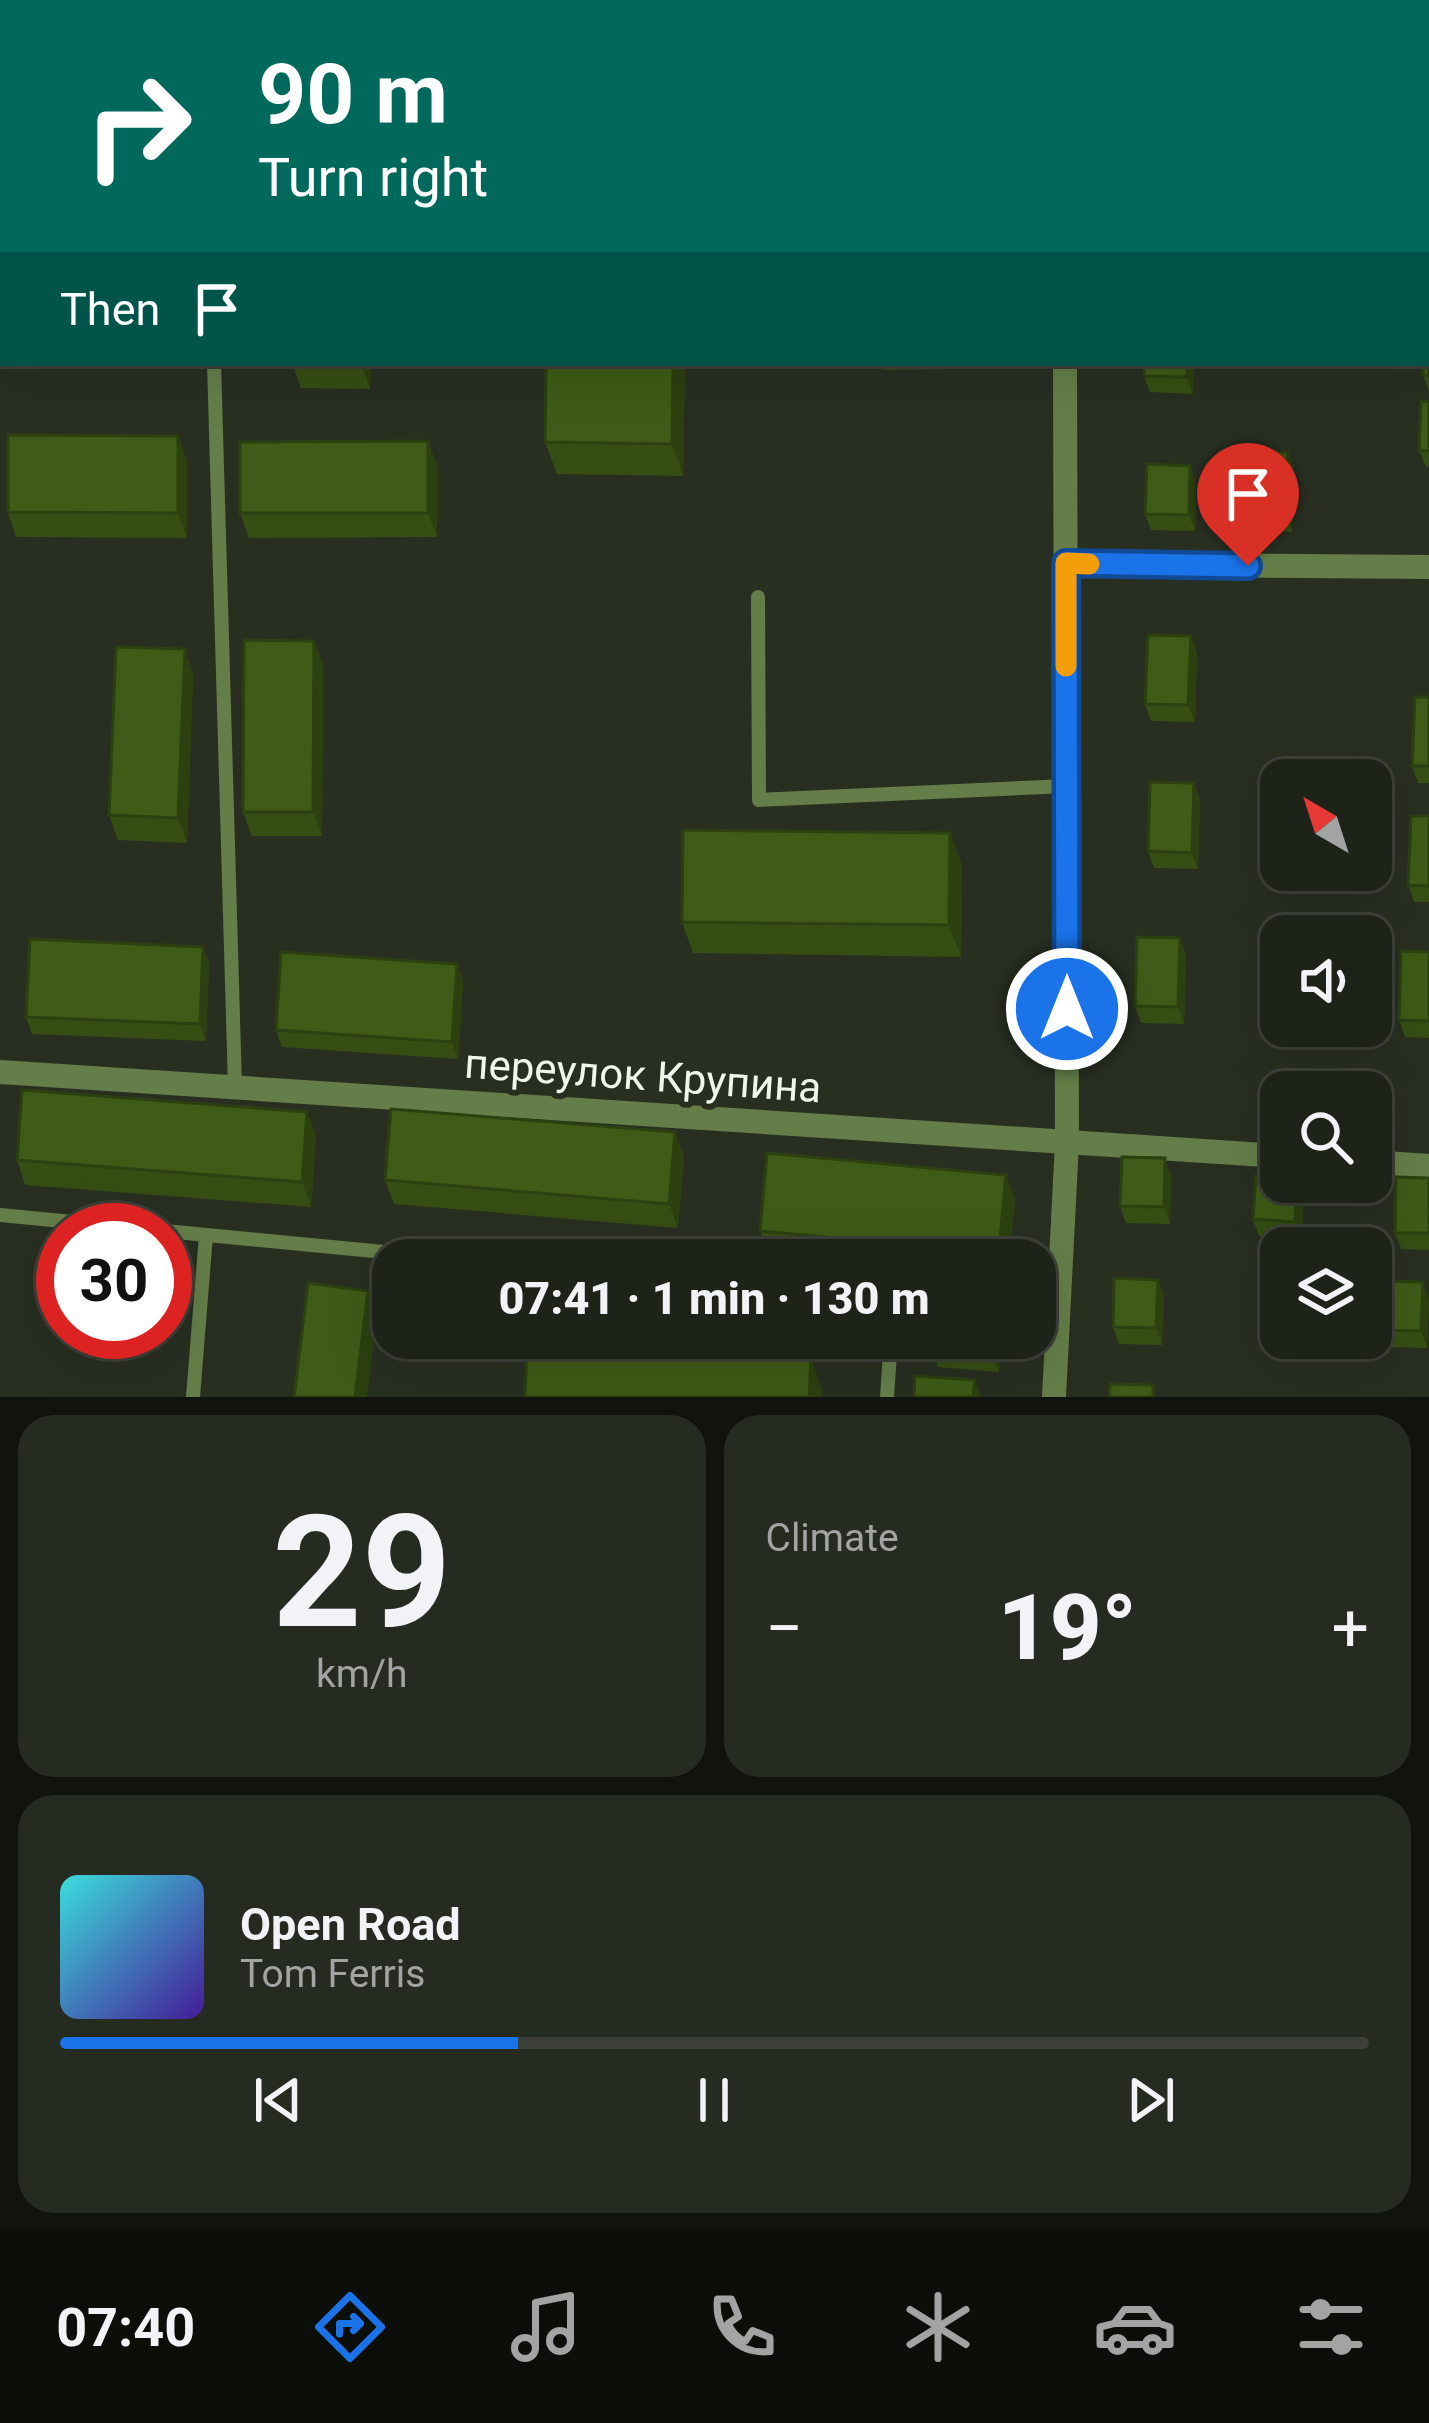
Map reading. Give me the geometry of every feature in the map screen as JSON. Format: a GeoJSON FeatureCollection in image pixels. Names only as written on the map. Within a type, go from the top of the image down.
{"type":"FeatureCollection","features":[{"type":"Feature","properties":{"kind":"street"},"geometry":{"type":"LineString","coordinates":[[1054,1397],[1067,1142],[1065,366]]}},
{"type":"Feature","properties":{"kind":"street"},"geometry":{"type":"LineString","coordinates":[[1066,563],[1429,567]]}},
{"type":"Feature","properties":{"kind":"street","name":"переулок Крупина"},"geometry":{"type":"LineString","coordinates":[[0,1072],[1260,1155]]}},
{"type":"Feature","properties":{"kind":"street"},"geometry":{"type":"LineString","coordinates":[[1392,1163],[1429,1166]]}},
{"type":"Feature","properties":{"kind":"lane"},"geometry":{"type":"LineString","coordinates":[[214,366],[235,1087]]}},
{"type":"Feature","properties":{"kind":"lane"},"geometry":{"type":"LineString","coordinates":[[758,597],[759,800],[1067,786]]}},
{"type":"Feature","properties":{"kind":"lane"},"geometry":{"type":"LineString","coordinates":[[0,1215],[36,1218]]}},
{"type":"Feature","properties":{"kind":"lane"},"geometry":{"type":"LineString","coordinates":[[192,1234],[372,1251]]}},
{"type":"Feature","properties":{"kind":"lane"},"geometry":{"type":"LineString","coordinates":[[193,1397],[206,1235]]}},
{"type":"Feature","properties":{"kind":"lane"},"geometry":{"type":"LineString","coordinates":[[887,1397],[890,1359]]}},
{"type":"Feature","properties":{"kind":"building"},"geometry":{"type":"Polygon","coordinates":[[[546,366],[673,366],[672,444],[545,442],[546,366]]]}},
{"type":"Feature","properties":{"kind":"building"},"geometry":{"type":"Polygon","coordinates":[[[1144,366],[1187,366],[1187,377],[1144,376],[1144,366]]]}},
{"type":"Feature","properties":{"kind":"building"},"geometry":{"type":"Polygon","coordinates":[[[1421,401],[1429,402],[1429,451],[1419,450],[1421,401]]]}},
{"type":"Feature","properties":{"kind":"building"},"geometry":{"type":"Polygon","coordinates":[[[8,435],[178,436],[178,513],[8,512],[8,435]]]}},
{"type":"Feature","properties":{"kind":"building"},"geometry":{"type":"Polygon","coordinates":[[[428,441],[428,513],[240,513],[240,442],[428,441]]]}},
{"type":"Feature","properties":{"kind":"building"},"geometry":{"type":"Polygon","coordinates":[[[1246,450],[1288,452],[1286,515],[1244,513],[1246,450]]]}},
{"type":"Feature","properties":{"kind":"building"},"geometry":{"type":"Polygon","coordinates":[[[1147,464],[1190,466],[1189,515],[1145,514],[1147,464]]]}},
{"type":"Feature","properties":{"kind":"building"},"geometry":{"type":"Polygon","coordinates":[[[1148,635],[1191,636],[1188,705],[1145,704],[1148,635]]]}},
{"type":"Feature","properties":{"kind":"building"},"geometry":{"type":"Polygon","coordinates":[[[244,640],[314,641],[313,812],[243,812],[244,640]]]}},
{"type":"Feature","properties":{"kind":"building"},"geometry":{"type":"Polygon","coordinates":[[[116,647],[185,649],[178,818],[109,815],[116,647]]]}},
{"type":"Feature","properties":{"kind":"building"},"geometry":{"type":"Polygon","coordinates":[[[1415,697],[1429,697],[1429,766],[1412,766],[1415,697]]]}},
{"type":"Feature","properties":{"kind":"building"},"geometry":{"type":"Polygon","coordinates":[[[1150,782],[1194,783],[1192,853],[1148,851],[1150,782]]]}},
{"type":"Feature","properties":{"kind":"building"},"geometry":{"type":"Polygon","coordinates":[[[1411,816],[1429,816],[1429,886],[1408,885],[1411,816]]]}},
{"type":"Feature","properties":{"kind":"building"},"geometry":{"type":"Polygon","coordinates":[[[683,830],[950,833],[949,925],[682,922],[683,830]]]}},
{"type":"Feature","properties":{"kind":"building"},"geometry":{"type":"Polygon","coordinates":[[[1137,937],[1180,938],[1178,1007],[1135,1006],[1137,937]]]}},
{"type":"Feature","properties":{"kind":"building"},"geometry":{"type":"Polygon","coordinates":[[[30,939],[203,947],[200,1024],[26,1017],[30,939]]]}},
{"type":"Feature","properties":{"kind":"building"},"geometry":{"type":"Polygon","coordinates":[[[1401,951],[1429,952],[1429,1021],[1399,1020],[1401,951]]]}},
{"type":"Feature","properties":{"kind":"building"},"geometry":{"type":"Polygon","coordinates":[[[281,952],[457,964],[452,1042],[276,1030],[281,952]]]}},
{"type":"Feature","properties":{"kind":"building"},"geometry":{"type":"Polygon","coordinates":[[[22,1090],[307,1112],[302,1182],[17,1160],[22,1090]]]}},
{"type":"Feature","properties":{"kind":"building"},"geometry":{"type":"Polygon","coordinates":[[[391,1109],[675,1132],[669,1204],[385,1180],[391,1109]]]}},
{"type":"Feature","properties":{"kind":"building"},"geometry":{"type":"Polygon","coordinates":[[[767,1153],[1006,1175],[1000,1239],[849,1239],[760,1231],[767,1153]]]}},
{"type":"Feature","properties":{"kind":"building"},"geometry":{"type":"Polygon","coordinates":[[[1122,1157],[1165,1158],[1164,1207],[1120,1206],[1122,1157]]]}},
{"type":"Feature","properties":{"kind":"building"},"geometry":{"type":"Polygon","coordinates":[[[1256,1175],[1260,1175],[1260,1203],[1296,1203],[1295,1222],[1253,1219],[1256,1175]]]}},
{"type":"Feature","properties":{"kind":"building"},"geometry":{"type":"Polygon","coordinates":[[[1396,1177],[1429,1178],[1429,1233],[1395,1233],[1396,1177]]]}},
{"type":"Feature","properties":{"kind":"building"},"geometry":{"type":"Polygon","coordinates":[[[1114,1278],[1158,1280],[1156,1328],[1113,1327],[1114,1278]]]}},
{"type":"Feature","properties":{"kind":"building"},"geometry":{"type":"Polygon","coordinates":[[[1392,1281],[1423,1282],[1421,1331],[1392,1330],[1392,1281]]]}},
{"type":"Feature","properties":{"kind":"building"},"geometry":{"type":"Polygon","coordinates":[[[308,1283],[368,1291],[355,1397],[294,1397],[308,1283]]]}},
{"type":"Feature","properties":{"kind":"building"},"geometry":{"type":"Polygon","coordinates":[[[526,1359],[811,1359],[809,1397],[525,1397],[526,1359]]]}},
{"type":"Feature","properties":{"kind":"building"},"geometry":{"type":"Polygon","coordinates":[[[915,1376],[975,1380],[973,1397],[914,1397],[915,1376]]]}},
{"type":"Feature","properties":{"kind":"building"},"geometry":{"type":"Polygon","coordinates":[[[1110,1384],[1153,1385],[1153,1397],[1109,1397],[1110,1384]]]}},
{"type":"Feature","properties":{"kind":"slow traffic"},"geometry":{"type":"LineString","coordinates":[[1066,666],[1066,563],[1089,564]]}},
{"type":"Feature","properties":{"kind":"route"},"geometry":{"type":"LineString","coordinates":[[1067,1009],[1066,563],[1248,566]]}}]}
